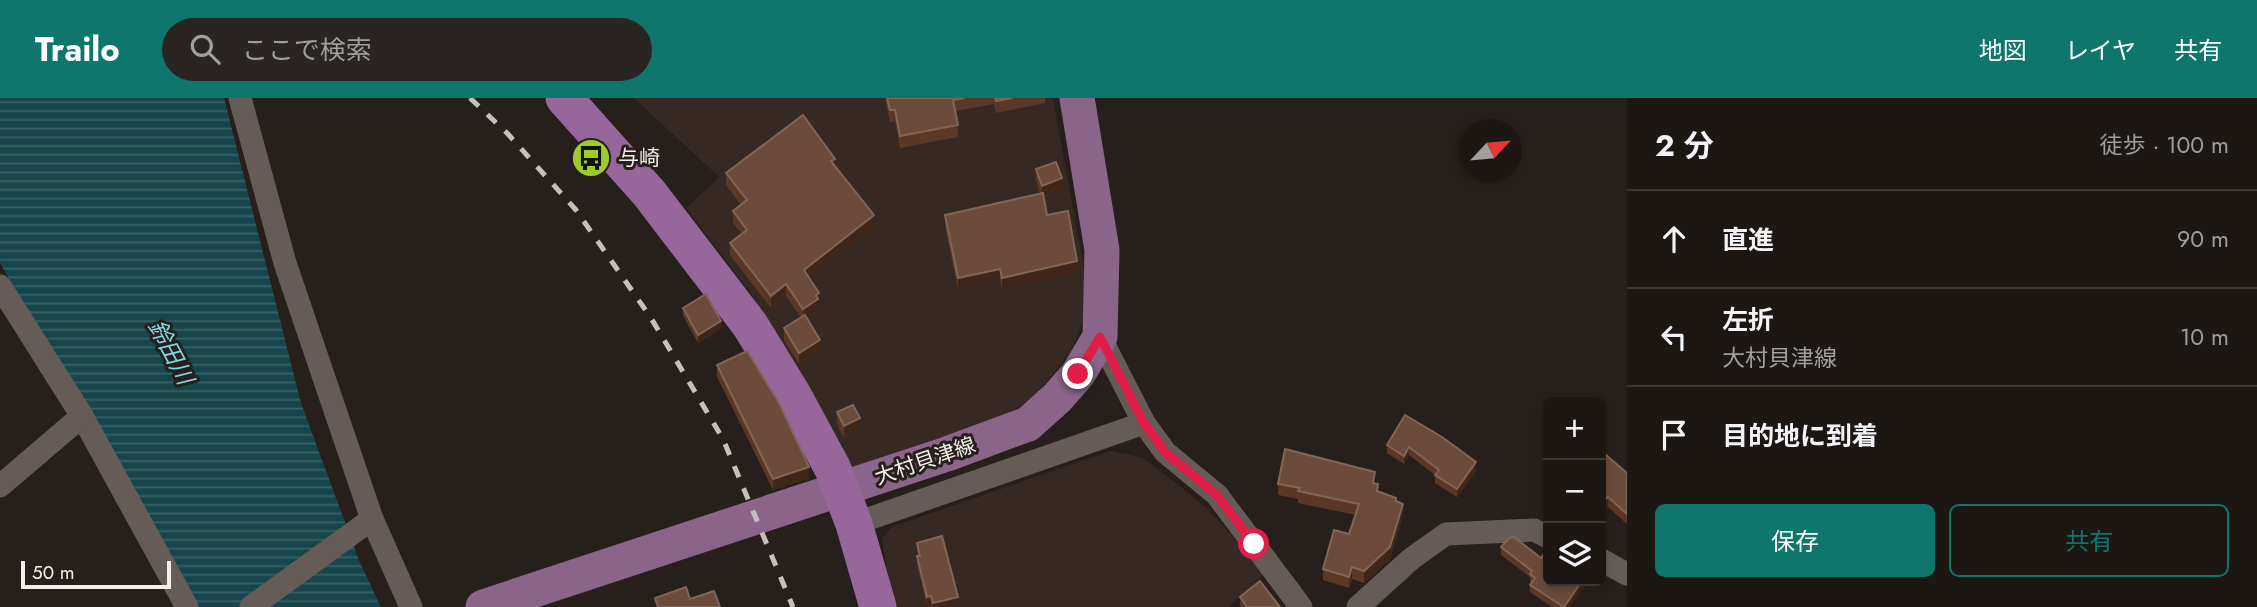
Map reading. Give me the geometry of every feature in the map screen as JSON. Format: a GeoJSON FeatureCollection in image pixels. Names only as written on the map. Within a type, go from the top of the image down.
{"type":"FeatureCollection","features":[{"type":"Feature","properties":{"kind":"highway"},"geometry":{"type":"LineString","coordinates":[[564,98],[649,193],[750,325],[793,395],[833,469],[854,524],[877,607]]}},
{"type":"Feature","properties":{"kind":"main road","name":"大村貝津線"},"geometry":{"type":"LineString","coordinates":[[484,607],[947,454],[1028,424],[1057,398],[1078,374],[1100,337],[1102,250],[1077,98]]}},
{"type":"Feature","properties":{"kind":"street"},"geometry":{"type":"LineString","coordinates":[[240,98],[285,264],[365,525],[411,607]]}},
{"type":"Feature","properties":{"kind":"street"},"geometry":{"type":"LineString","coordinates":[[0,286],[82,416],[187,607]]}},
{"type":"Feature","properties":{"kind":"street"},"geometry":{"type":"LineString","coordinates":[[1100,337],[1144,423],[1165,452],[1217,495],[1301,607]]}},
{"type":"Feature","properties":{"kind":"street"},"geometry":{"type":"LineString","coordinates":[[0,486],[82,416]]}},
{"type":"Feature","properties":{"kind":"street"},"geometry":{"type":"LineString","coordinates":[[854,524],[1144,423]]}},
{"type":"Feature","properties":{"kind":"street"},"geometry":{"type":"LineString","coordinates":[[251,607],[365,525]]}},
{"type":"Feature","properties":{"kind":"street"},"geometry":{"type":"LineString","coordinates":[[1358,607],[1411,559],[1446,534],[1534,530],[1543,534]]}},
{"type":"Feature","properties":{"kind":"street"},"geometry":{"type":"LineString","coordinates":[[1606,563],[1627,574]]}},
{"type":"Feature","properties":{"kind":"shaded area"},"geometry":{"type":"Polygon","coordinates":[[[634,98],[1053,98],[1090,302],[1071,351],[1037,394],[1000,419],[855,470],[750,292],[686,208],[719,177],[634,98]]]}},
{"type":"Feature","properties":{"kind":"shaded area"},"geometry":{"type":"Polygon","coordinates":[[[1110,451],[1141,457],[1176,483],[1208,509],[1265,573],[1229,607],[893,607],[882,539],[891,527],[1110,451]]]}},
{"type":"Feature","properties":{"kind":"water","name":"鈴田川"},"geometry":{"type":"Polygon","coordinates":[[[0,98],[224,98],[301,403],[360,563],[381,607],[198,607],[0,263],[0,98]]]}},
{"type":"Feature","properties":{"kind":"building"},"geometry":{"type":"Polygon","coordinates":[[[887,98],[964,98],[953,100],[958,125],[900,136],[895,110],[890,110],[887,98]]]}},
{"type":"Feature","properties":{"kind":"building"},"geometry":{"type":"Polygon","coordinates":[[[803,115],[835,159],[831,161],[874,215],[804,270],[819,293],[816,295],[818,299],[803,309],[786,284],[771,296],[730,243],[747,230],[733,211],[747,200],[726,173],[803,115]]]}},
{"type":"Feature","properties":{"kind":"building"},"geometry":{"type":"Polygon","coordinates":[[[1056,162],[1062,178],[1042,186],[1036,169],[1056,162]]]}},
{"type":"Feature","properties":{"kind":"building"},"geometry":{"type":"Polygon","coordinates":[[[1043,193],[1047,215],[1068,211],[1077,261],[1002,278],[1000,269],[958,278],[945,215],[1043,193]]]}},
{"type":"Feature","properties":{"kind":"building"},"geometry":{"type":"Polygon","coordinates":[[[706,294],[721,321],[698,335],[683,308],[706,294]]]}},
{"type":"Feature","properties":{"kind":"building"},"geometry":{"type":"Polygon","coordinates":[[[805,315],[820,340],[799,353],[784,328],[805,315]]]}},
{"type":"Feature","properties":{"kind":"building"},"geometry":{"type":"Polygon","coordinates":[[[747,351],[779,403],[809,467],[773,479],[717,365],[747,351]]]}},
{"type":"Feature","properties":{"kind":"building"},"geometry":{"type":"Polygon","coordinates":[[[853,405],[860,418],[844,426],[837,412],[853,405]]]}},
{"type":"Feature","properties":{"kind":"building"},"geometry":{"type":"Polygon","coordinates":[[[1405,415],[1476,462],[1457,489],[1435,475],[1439,470],[1409,447],[1404,456],[1387,445],[1405,415]]]}},
{"type":"Feature","properties":{"kind":"building"},"geometry":{"type":"Polygon","coordinates":[[[1285,449],[1375,472],[1373,483],[1378,484],[1377,491],[1396,498],[1396,501],[1403,504],[1390,547],[1364,571],[1352,567],[1349,577],[1323,569],[1334,530],[1349,534],[1359,504],[1278,484],[1285,449]]]}},
{"type":"Feature","properties":{"kind":"building"},"geometry":{"type":"Polygon","coordinates":[[[1606,455],[1627,473],[1627,514],[1608,497],[1606,499],[1606,455]]]}},
{"type":"Feature","properties":{"kind":"building"},"geometry":{"type":"Polygon","coordinates":[[[942,536],[958,597],[933,603],[931,596],[927,597],[917,556],[920,556],[917,543],[942,536]]]}},
{"type":"Feature","properties":{"kind":"building"},"geometry":{"type":"Polygon","coordinates":[[[1514,537],[1541,558],[1543,555],[1543,586],[1579,586],[1564,607],[1530,585],[1535,578],[1530,574],[1532,571],[1501,547],[1509,538],[1514,537]]]}},
{"type":"Feature","properties":{"kind":"building"},"geometry":{"type":"Polygon","coordinates":[[[1260,581],[1280,607],[1247,607],[1240,597],[1260,581]]]}},
{"type":"Feature","properties":{"kind":"building"},"geometry":{"type":"Polygon","coordinates":[[[686,587],[690,599],[714,591],[720,607],[658,607],[655,598],[686,587]]]}},
{"type":"Feature","properties":{"kind":"railway"},"geometry":{"type":"LineString","coordinates":[[470,98],[507,133],[576,210],[651,318],[723,439],[793,607]]}},
{"type":"Feature","properties":{"kind":"place","name":"与崎"},"geometry":{"type":"Point","coordinates":[591,158]}},
{"type":"Feature","properties":{"kind":"route"},"geometry":{"type":"LineString","coordinates":[[1078,374],[1100,337],[1144,423],[1165,452],[1217,495],[1254,544]]}}]}
